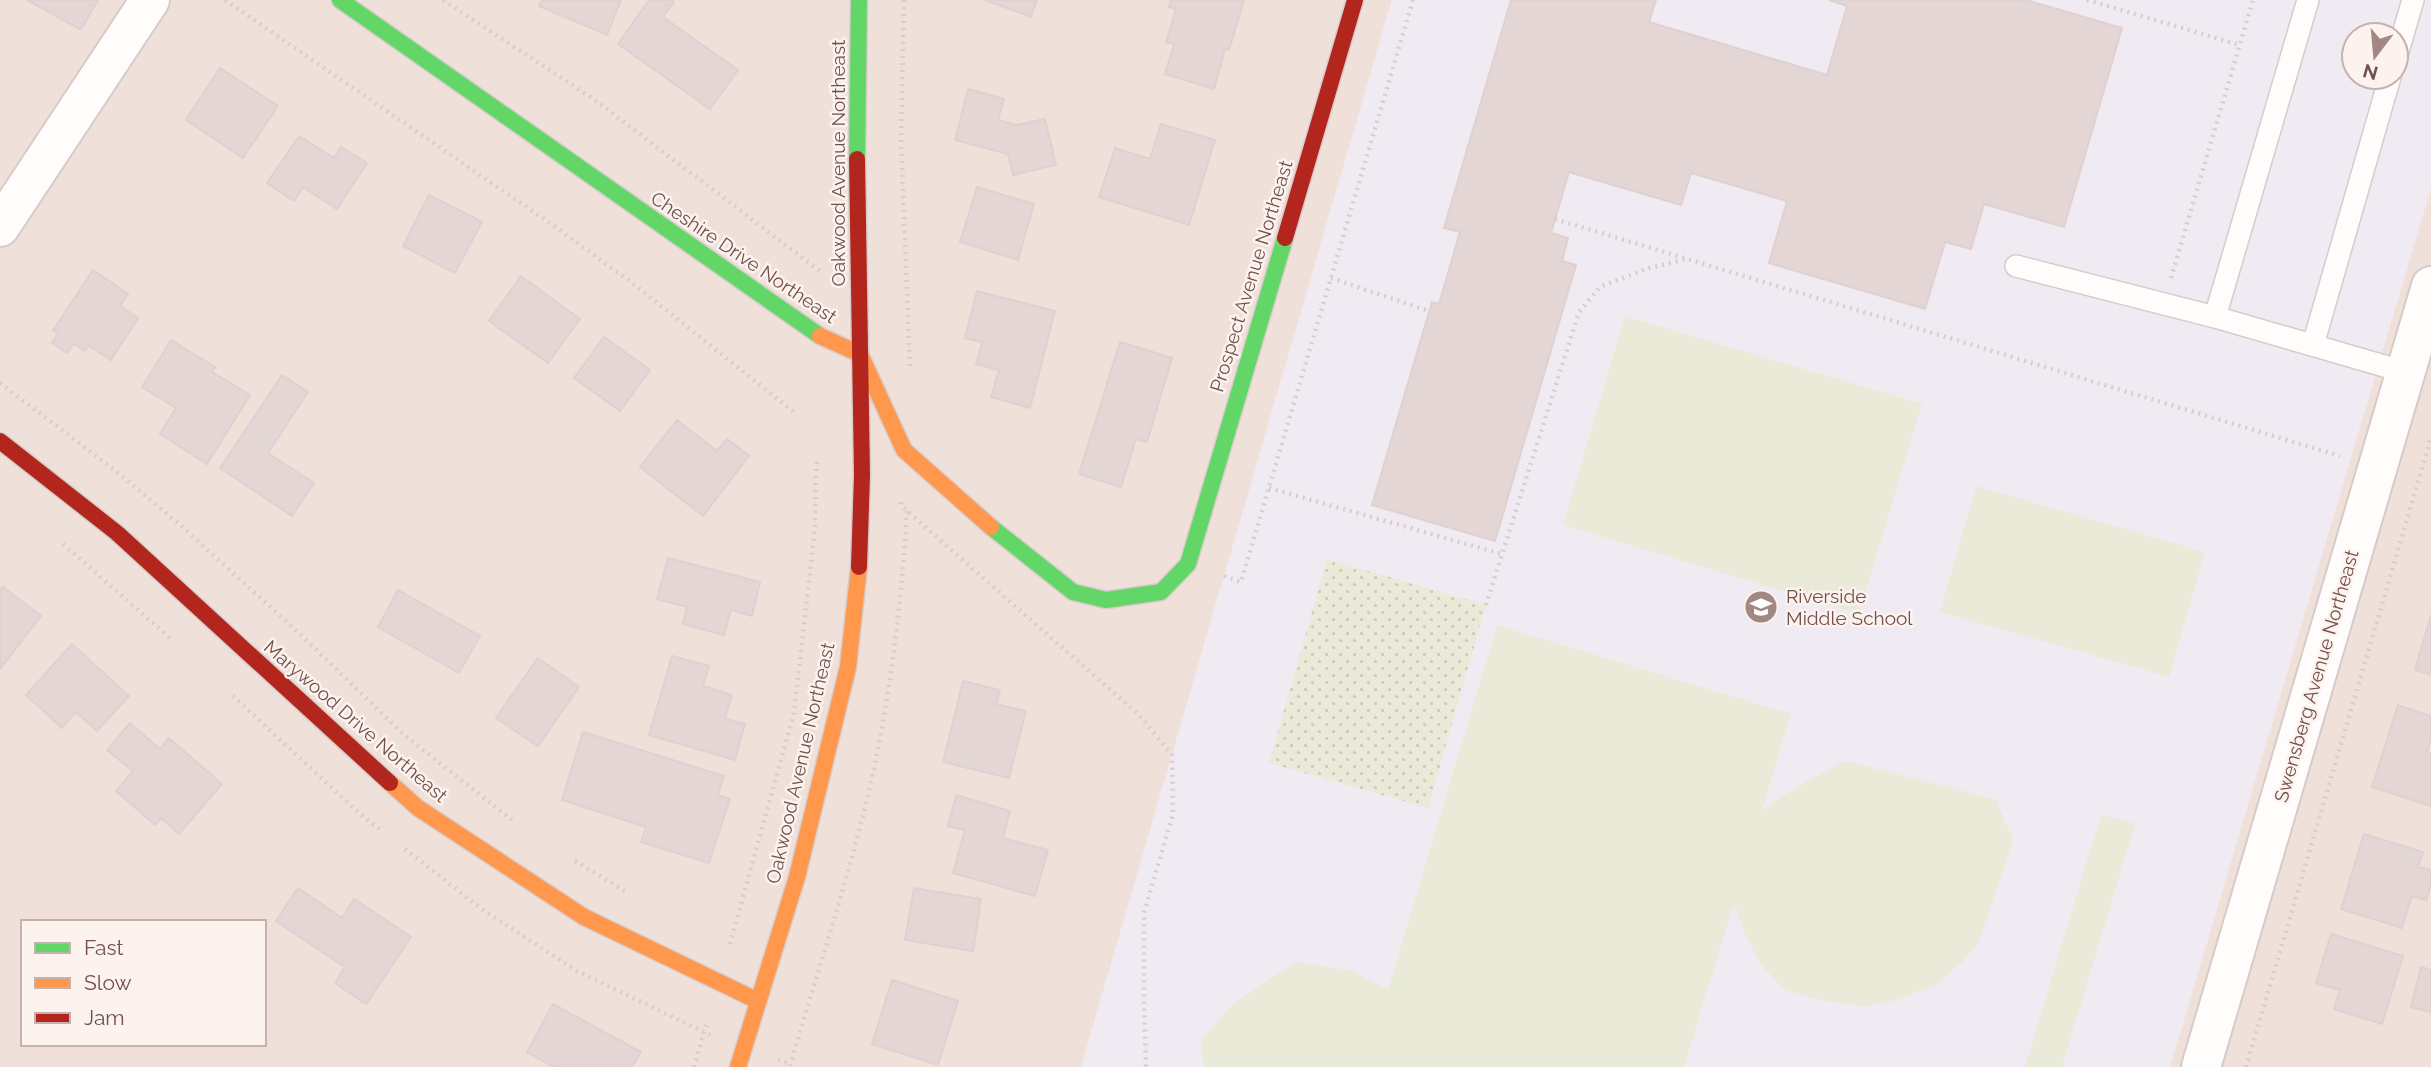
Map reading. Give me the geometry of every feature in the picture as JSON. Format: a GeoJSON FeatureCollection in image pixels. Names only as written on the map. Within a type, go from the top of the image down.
{"type":"FeatureCollection","features":[{"type":"Feature","properties":{"kind":"street"},"geometry":{"type":"LineString","coordinates":[[0,227],[150,0]]}},
{"type":"Feature","properties":{"kind":"street","name":"Cheshire Drive Northeast"},"geometry":{"type":"LineString","coordinates":[[340,0],[814,334],[860,354]]}},
{"type":"Feature","properties":{"kind":"street","name":"Oakwood Avenue Northeast"},"geometry":{"type":"LineString","coordinates":[[738,1067],[797,877],[848,667],[860,553],[862,475],[859,0]]}},
{"type":"Feature","properties":{"kind":"street","name":"Prospect Avenue Northeast"},"geometry":{"type":"LineString","coordinates":[[1188,564],[1355,0]]}},
{"type":"Feature","properties":{"kind":"street","name":"Swensberg Avenue Northeast"},"geometry":{"type":"LineString","coordinates":[[2201,1067],[2431,286]]}},
{"type":"Feature","properties":{"kind":"street"},"geometry":{"type":"LineString","coordinates":[[860,354],[904,450],[989,525],[1073,592],[1106,600],[1161,592],[1188,564]]}},
{"type":"Feature","properties":{"kind":"street","name":"Marywood Drive Northeast"},"geometry":{"type":"LineString","coordinates":[[0,441],[117,533],[418,808],[584,917],[758,1001]]}},
{"type":"Feature","properties":{"kind":"lane"},"geometry":{"type":"LineString","coordinates":[[2215,317],[2308,0]]}},
{"type":"Feature","properties":{"kind":"lane"},"geometry":{"type":"LineString","coordinates":[[2407,21],[2413,0]]}},
{"type":"Feature","properties":{"kind":"lane"},"geometry":{"type":"LineString","coordinates":[[2313,345],[2386,91]]}},
{"type":"Feature","properties":{"kind":"lane"},"geometry":{"type":"LineString","coordinates":[[2016,266],[2215,317],[2405,372]]}},
{"type":"Feature","properties":{"kind":"path"},"geometry":{"type":"LineString","coordinates":[[225,0],[631,282],[795,413]]}},
{"type":"Feature","properties":{"kind":"path"},"geometry":{"type":"LineString","coordinates":[[443,0],[606,109],[816,267],[889,329],[909,333]]}},
{"type":"Feature","properties":{"kind":"path"},"geometry":{"type":"LineString","coordinates":[[904,0],[901,140],[911,370]]}},
{"type":"Feature","properties":{"kind":"path"},"geometry":{"type":"LineString","coordinates":[[1188,564],[1241,582],[1413,0]]}},
{"type":"Feature","properties":{"kind":"path"},"geometry":{"type":"LineString","coordinates":[[2087,0],[2240,45]]}},
{"type":"Feature","properties":{"kind":"path"},"geometry":{"type":"LineString","coordinates":[[2165,304],[2253,0]]}},
{"type":"Feature","properties":{"kind":"path"},"geometry":{"type":"LineString","coordinates":[[1555,219],[2344,457]]}},
{"type":"Feature","properties":{"kind":"path"},"geometry":{"type":"LineString","coordinates":[[1486,605],[1580,312],[1600,287],[1646,269],[1687,259]]}},
{"type":"Feature","properties":{"kind":"path"},"geometry":{"type":"LineString","coordinates":[[1331,278],[1429,311]]}},
{"type":"Feature","properties":{"kind":"path"},"geometry":{"type":"LineString","coordinates":[[0,383],[116,471],[179,524],[301,635],[403,734],[516,822]]}},
{"type":"Feature","properties":{"kind":"path"},"geometry":{"type":"LineString","coordinates":[[2246,1067],[2431,438]]}},
{"type":"Feature","properties":{"kind":"path"},"geometry":{"type":"LineString","coordinates":[[904,450],[901,505],[1130,705],[1172,754],[1173,814],[1144,914],[1146,1067]]}},
{"type":"Feature","properties":{"kind":"path"},"geometry":{"type":"LineString","coordinates":[[730,946],[794,713],[815,528],[818,458]]}},
{"type":"Feature","properties":{"kind":"path"},"geometry":{"type":"LineString","coordinates":[[1269,488],[1502,554]]}},
{"type":"Feature","properties":{"kind":"path"},"geometry":{"type":"LineString","coordinates":[[568,857],[636,897]]}},
{"type":"Feature","properties":{"kind":"path"},"geometry":{"type":"LineString","coordinates":[[718,941],[814,983]]}},
{"type":"Feature","properties":{"kind":"path"},"geometry":{"type":"LineString","coordinates":[[694,1067],[719,983]]}},
{"type":"Feature","properties":{"kind":"shaded area"},"geometry":{"type":"Polygon","coordinates":[[[0,0],[1392,0],[1081,1067],[0,1067],[0,0]]]}},
{"type":"Feature","properties":{"kind":"shaded area","name":"Riverside Middle School"},"geometry":{"type":"Polygon","coordinates":[[[1392,0],[2431,0],[2431,188],[2170,1067],[1081,1067],[1392,0]]]}},
{"type":"Feature","properties":{"kind":"shaded area"},"geometry":{"type":"Polygon","coordinates":[[[2431,187],[2431,1067],[2170,1067],[2431,187]]]}},
{"type":"Feature","properties":{"kind":"green space"},"geometry":{"type":"Polygon","coordinates":[[[1625,316],[1922,404],[1859,614],[1563,525],[1625,316]]]}},
{"type":"Feature","properties":{"kind":"green space"},"geometry":{"type":"Polygon","coordinates":[[[1976,486],[2205,552],[2169,677],[1940,612],[1976,486]]]}},
{"type":"Feature","properties":{"kind":"green space"},"geometry":{"type":"Polygon","coordinates":[[[1327,559],[1486,605],[1428,808],[1269,763],[1327,559]]]}},
{"type":"Feature","properties":{"kind":"green space"},"geometry":{"type":"Polygon","coordinates":[[[1497,625],[1791,714],[1762,810],[1793,789],[1845,761],[1995,799],[2014,840],[1977,946],[1935,985],[1900,999],[1867,1007],[1825,1001],[1785,990],[1762,966],[1746,936],[1734,903],[1684,1067],[1204,1067],[1201,1040],[1232,1005],[1270,978],[1299,962],[1352,971],[1388,990],[1497,625]]]}},
{"type":"Feature","properties":{"kind":"green space"},"geometry":{"type":"Polygon","coordinates":[[[2101,814],[2135,824],[2062,1067],[2025,1067],[2101,814]]]}},
{"type":"Feature","properties":{"kind":"building"},"geometry":{"type":"Polygon","coordinates":[[[27,0],[98,0],[81,30],[27,0]]]}},
{"type":"Feature","properties":{"kind":"building"},"geometry":{"type":"Polygon","coordinates":[[[542,0],[621,0],[607,35],[539,6],[542,0]]]}},
{"type":"Feature","properties":{"kind":"building"},"geometry":{"type":"Polygon","coordinates":[[[649,0],[674,2],[663,17],[738,70],[710,109],[618,44],[649,0]]]}},
{"type":"Feature","properties":{"kind":"building"},"geometry":{"type":"Polygon","coordinates":[[[985,0],[1037,0],[1031,17],[985,0]]]}},
{"type":"Feature","properties":{"kind":"building"},"geometry":{"type":"Polygon","coordinates":[[[1171,0],[1244,0],[1229,50],[1225,49],[1214,89],[1165,74],[1174,44],[1166,42],[1176,9],[1169,7],[1171,0]]]}},
{"type":"Feature","properties":{"kind":"building"},"geometry":{"type":"Polygon","coordinates":[[[1511,0],[1656,0],[1649,22],[1827,75],[1847,6],[1829,0],[2026,0],[2122,28],[2064,227],[1984,204],[1971,249],[1945,242],[1925,309],[1769,263],[1787,201],[1691,173],[1681,205],[1569,172],[1551,233],[1568,238],[1562,261],[1576,265],[1495,541],[1372,505],[1432,302],[1439,304],[1460,232],[1444,228],[1511,0]]]}},
{"type":"Feature","properties":{"kind":"building"},"geometry":{"type":"Polygon","coordinates":[[[220,68],[278,106],[243,158],[186,120],[220,68]]]}},
{"type":"Feature","properties":{"kind":"building"},"geometry":{"type":"Polygon","coordinates":[[[968,89],[1004,99],[998,120],[1017,125],[1045,119],[1056,165],[1013,175],[1008,154],[955,140],[968,89]]]}},
{"type":"Feature","properties":{"kind":"building"},"geometry":{"type":"Polygon","coordinates":[[[1161,124],[1215,140],[1189,225],[1099,197],[1115,148],[1150,159],[1161,124]]]}},
{"type":"Feature","properties":{"kind":"building"},"geometry":{"type":"Polygon","coordinates":[[[299,136],[334,158],[341,147],[367,163],[337,209],[303,187],[294,201],[267,183],[299,136]]]}},
{"type":"Feature","properties":{"kind":"building"},"geometry":{"type":"Polygon","coordinates":[[[977,187],[1034,204],[1018,260],[960,242],[977,187]]]}},
{"type":"Feature","properties":{"kind":"building"},"geometry":{"type":"Polygon","coordinates":[[[429,195],[482,222],[455,273],[403,246],[429,195]]]}},
{"type":"Feature","properties":{"kind":"building"},"geometry":{"type":"Polygon","coordinates":[[[93,270],[128,294],[120,306],[138,318],[111,360],[88,345],[85,351],[74,344],[67,353],[52,343],[58,334],[53,330],[93,270]]]}},
{"type":"Feature","properties":{"kind":"building"},"geometry":{"type":"Polygon","coordinates":[[[521,276],[580,319],[548,363],[489,321],[521,276]]]}},
{"type":"Feature","properties":{"kind":"building"},"geometry":{"type":"Polygon","coordinates":[[[977,291],[1055,311],[1030,408],[991,397],[999,370],[976,364],[982,342],[965,338],[977,291]]]}},
{"type":"Feature","properties":{"kind":"building"},"geometry":{"type":"Polygon","coordinates":[[[604,337],[650,370],[620,411],[574,378],[604,337]]]}},
{"type":"Feature","properties":{"kind":"building"},"geometry":{"type":"Polygon","coordinates":[[[171,340],[215,367],[212,372],[250,395],[207,464],[160,434],[176,408],[142,387],[171,340]]]}},
{"type":"Feature","properties":{"kind":"building"},"geometry":{"type":"Polygon","coordinates":[[[1120,342],[1172,358],[1147,442],[1136,439],[1121,487],[1079,474],[1120,342]]]}},
{"type":"Feature","properties":{"kind":"building"},"geometry":{"type":"Polygon","coordinates":[[[282,375],[308,392],[268,453],[314,483],[292,516],[220,468],[282,375]]]}},
{"type":"Feature","properties":{"kind":"building"},"geometry":{"type":"Polygon","coordinates":[[[677,420],[717,451],[727,439],[749,456],[703,516],[640,467],[677,420]]]}},
{"type":"Feature","properties":{"kind":"building"},"geometry":{"type":"Polygon","coordinates":[[[668,558],[760,582],[752,616],[731,610],[724,635],[683,624],[687,607],[657,599],[668,558]]]}},
{"type":"Feature","properties":{"kind":"building"},"geometry":{"type":"Polygon","coordinates":[[[3,587],[41,616],[0,669],[0,590],[3,587]]]}},
{"type":"Feature","properties":{"kind":"building"},"geometry":{"type":"Polygon","coordinates":[[[398,590],[480,636],[459,673],[378,627],[398,590]]]}},
{"type":"Feature","properties":{"kind":"building"},"geometry":{"type":"Polygon","coordinates":[[[2431,615],[2431,675],[2415,670],[2431,615]]]}},
{"type":"Feature","properties":{"kind":"building"},"geometry":{"type":"Polygon","coordinates":[[[72,644],[129,696],[97,731],[76,712],[62,728],[26,695],[72,644]]]}},
{"type":"Feature","properties":{"kind":"building"},"geometry":{"type":"Polygon","coordinates":[[[672,656],[709,666],[703,686],[732,695],[725,719],[745,724],[735,760],[649,735],[672,656]]]}},
{"type":"Feature","properties":{"kind":"building"},"geometry":{"type":"Polygon","coordinates":[[[538,658],[579,687],[538,746],[496,718],[538,658]]]}},
{"type":"Feature","properties":{"kind":"building"},"geometry":{"type":"Polygon","coordinates":[[[963,681],[1000,690],[996,704],[1026,711],[1009,778],[943,762],[963,681]]]}},
{"type":"Feature","properties":{"kind":"building"},"geometry":{"type":"Polygon","coordinates":[[[2398,705],[2431,716],[2431,739],[2427,752],[2431,753],[2431,806],[2372,787],[2398,705]]]}},
{"type":"Feature","properties":{"kind":"building"},"geometry":{"type":"Polygon","coordinates":[[[130,723],[160,749],[169,738],[222,784],[179,834],[161,818],[155,825],[116,791],[133,771],[107,750],[130,723]]]}},
{"type":"Feature","properties":{"kind":"building"},"geometry":{"type":"Polygon","coordinates":[[[583,732],[724,776],[718,795],[730,799],[709,863],[641,842],[646,827],[562,800],[583,732]]]}},
{"type":"Feature","properties":{"kind":"building"},"geometry":{"type":"Polygon","coordinates":[[[956,795],[1010,811],[1003,838],[1048,850],[1035,896],[953,873],[965,830],[948,826],[956,795]]]}},
{"type":"Feature","properties":{"kind":"building"},"geometry":{"type":"Polygon","coordinates":[[[2364,834],[2423,852],[2418,867],[2431,870],[2431,884],[2426,900],[2412,896],[2402,928],[2341,909],[2364,834]]]}},
{"type":"Feature","properties":{"kind":"building"},"geometry":{"type":"Polygon","coordinates":[[[298,888],[342,918],[354,899],[411,937],[366,1004],[335,983],[345,967],[276,921],[298,888]]]}},
{"type":"Feature","properties":{"kind":"building"},"geometry":{"type":"Polygon","coordinates":[[[914,888],[981,899],[973,951],[905,940],[914,888]]]}},
{"type":"Feature","properties":{"kind":"building"},"geometry":{"type":"Polygon","coordinates":[[[2331,934],[2403,956],[2382,1024],[2334,1009],[2340,990],[2316,983],[2331,934]]]}},
{"type":"Feature","properties":{"kind":"building"},"geometry":{"type":"Polygon","coordinates":[[[2421,967],[2431,970],[2431,1012],[2411,1007],[2421,967]]]}},
{"type":"Feature","properties":{"kind":"building"},"geometry":{"type":"Polygon","coordinates":[[[892,980],[958,1001],[938,1065],[872,1044],[892,980]]]}},
{"type":"Feature","properties":{"kind":"building"},"geometry":{"type":"Polygon","coordinates":[[[553,1004],[641,1052],[632,1067],[554,1067],[527,1052],[553,1004]]]}},
{"type":"Feature","properties":{"kind":"traffic: fast"},"geometry":{"type":"LineString","coordinates":[[340,0],[820,336]]}},
{"type":"Feature","properties":{"kind":"traffic: fast"},"geometry":{"type":"LineString","coordinates":[[857,159],[859,0]]}},
{"type":"Feature","properties":{"kind":"traffic: fast"},"geometry":{"type":"LineString","coordinates":[[991,527],[1073,592],[1106,600],[1161,592],[1188,564],[1285,238]]}},
{"type":"Feature","properties":{"kind":"traffic: slow"},"geometry":{"type":"LineString","coordinates":[[820,336],[860,354],[904,450],[991,527]]}},
{"type":"Feature","properties":{"kind":"traffic: slow"},"geometry":{"type":"LineString","coordinates":[[738,1067],[797,877],[848,667],[859,567]]}},
{"type":"Feature","properties":{"kind":"traffic: slow"},"geometry":{"type":"LineString","coordinates":[[390,783],[418,808],[584,917],[758,1001]]}},
{"type":"Feature","properties":{"kind":"traffic: jam"},"geometry":{"type":"LineString","coordinates":[[1285,238],[1355,0]]}},
{"type":"Feature","properties":{"kind":"traffic: jam"},"geometry":{"type":"LineString","coordinates":[[857,159],[862,475],[859,567]]}},
{"type":"Feature","properties":{"kind":"traffic: jam"},"geometry":{"type":"LineString","coordinates":[[0,441],[117,533],[390,783]]}},
{"type":"Feature","properties":{"kind":"place","name":"Riverside Middle School"},"geometry":{"type":"Point","coordinates":[1761,607]}}]}
